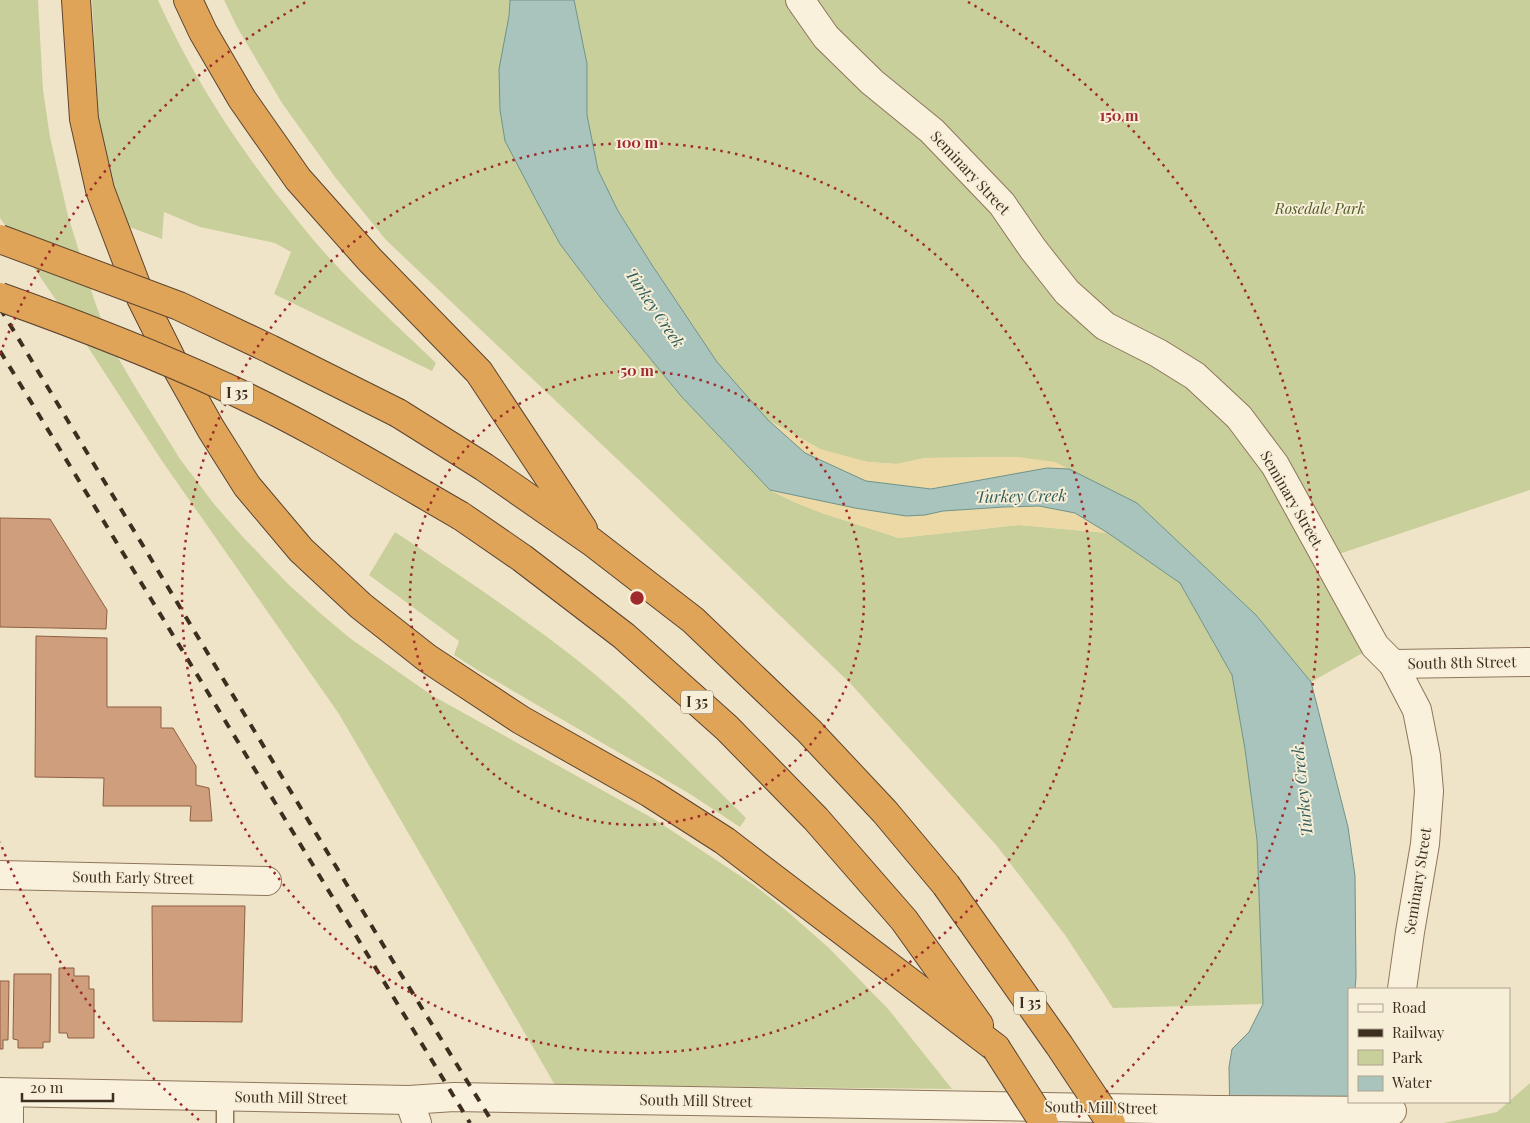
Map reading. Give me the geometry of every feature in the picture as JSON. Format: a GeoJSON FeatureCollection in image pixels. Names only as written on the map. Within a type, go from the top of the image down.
{"type":"FeatureCollection","features":[{"type":"Feature","properties":{"kind":"highway"},"geometry":{"type":"LineString","coordinates":[[76,0],[84,119],[100,190],[145,306],[171,358],[247,486],[300,550],[361,606],[427,658],[521,720],[650,793],[725,841],[996,1048]]}},
{"type":"Feature","properties":{"kind":"highway"},"geometry":{"type":"LineString","coordinates":[[188,0],[203,32],[242,99],[298,179],[370,260],[479,372],[592,542]]}},
{"type":"Feature","properties":{"kind":"highway","name":"I 35"},"geometry":{"type":"LineString","coordinates":[[0,239],[179,306],[398,413],[484,467],[592,542],[692,620],[809,731],[885,812],[946,885],[1059,1045],[1111,1123]]}},
{"type":"Feature","properties":{"kind":"highway","name":"I 35"},"geometry":{"type":"LineString","coordinates":[[0,297],[94,331],[226,387],[339,445],[461,516],[522,558],[624,636],[726,728],[816,819],[904,920],[996,1048],[1044,1123]]}},
{"type":"Feature","properties":{"kind":"street","name":"Seminary Street"},"geometry":{"type":"LineString","coordinates":[[800,0],[826,36],[865,76],[932,131],[1002,204],[1033,249],[1067,292],[1105,326],[1158,352],[1195,376],[1239,417],[1275,465],[1375,646],[1393,664],[1418,710],[1426,756],[1429,791],[1425,844],[1402,988]]}},
{"type":"Feature","properties":{"kind":"street","name":"South 8th Street"},"geometry":{"type":"LineString","coordinates":[[1393,664],[1530,662]]}},
{"type":"Feature","properties":{"kind":"street","name":"South Early Street"},"geometry":{"type":"LineString","coordinates":[[0,875],[267,881]]}},
{"type":"Feature","properties":{"kind":"street","name":"South Mill Street"},"geometry":{"type":"LineString","coordinates":[[5,1092],[225,1096],[413,1111],[454,1097],[1392,1112]]}},
{"type":"Feature","properties":{"kind":"street"},"geometry":{"type":"LineString","coordinates":[[5,1092],[9,1123]]}},
{"type":"Feature","properties":{"kind":"lane"},"geometry":{"type":"LineString","coordinates":[[225,1096],[225,1123]]}},
{"type":"Feature","properties":{"kind":"green space"},"geometry":{"type":"Polygon","coordinates":[[[0,0],[38,0],[43,90],[50,137],[68,216],[94,299],[110,344],[180,459],[214,504],[287,583],[351,639],[433,696],[654,819],[754,885],[829,948],[889,1010],[952,1089],[555,1085],[339,714],[162,461],[84,341],[0,218],[0,0]]]}},
{"type":"Feature","properties":{"kind":"green space"},"geometry":{"type":"Polygon","coordinates":[[[92,0],[158,0],[183,51],[210,99],[257,168],[296,219],[347,277],[436,363],[432,371],[274,294],[291,252],[275,243],[200,227],[164,212],[162,239],[124,225],[99,131],[92,0]]]}},
{"type":"Feature","properties":{"kind":"green space"},"geometry":{"type":"Polygon","coordinates":[[[224,0],[510,0],[509,16],[560,244],[603,302],[681,396],[770,490],[822,513],[899,538],[1019,525],[1108,533],[1180,583],[1232,675],[1245,749],[1257,840],[1263,1004],[1113,1008],[1065,935],[997,846],[850,683],[386,240],[335,177],[282,103],[237,27],[224,0]]]}},
{"type":"Feature","properties":{"kind":"green space","name":"Rosedale Park"},"geometry":{"type":"Polygon","coordinates":[[[574,0],[1530,0],[1530,490],[1327,558],[1375,646],[1311,682],[1256,615],[1137,503],[1018,457],[925,458],[897,464],[868,462],[843,457],[820,449],[768,420],[717,362],[618,211],[598,170],[587,115],[587,64],[574,0]]]}},
{"type":"Feature","properties":{"kind":"green space"},"geometry":{"type":"Polygon","coordinates":[[[395,532],[512,612],[603,681],[665,738],[746,818],[740,827],[690,794],[454,655],[459,641],[369,575],[395,532]]]}},
{"type":"Feature","properties":{"kind":"green space"},"geometry":{"type":"Polygon","coordinates":[[[1530,1083],[1530,1123],[1443,1123],[1497,1112],[1507,1103],[1510,1103],[1510,1101],[1530,1083]]]}},
{"type":"Feature","properties":{"kind":"sand"},"geometry":{"type":"Polygon","coordinates":[[[768,420],[820,449],[868,462],[897,464],[925,458],[1018,457],[1055,462],[1069,469],[1047,468],[931,489],[866,481],[805,453],[768,420]]]}},
{"type":"Feature","properties":{"kind":"sand"},"geometry":{"type":"Polygon","coordinates":[[[770,490],[855,508],[906,516],[925,515],[943,511],[1039,506],[1075,513],[1108,533],[1019,525],[899,538],[822,513],[770,490]]]}},
{"type":"Feature","properties":{"kind":"water","name":"Turkey Creek"},"geometry":{"type":"Polygon","coordinates":[[[510,0],[574,0],[587,64],[587,115],[598,170],[618,211],[717,362],[768,420],[805,453],[866,481],[931,489],[1047,468],[1069,469],[1137,503],[1256,615],[1311,682],[1348,827],[1355,876],[1356,977],[1355,988],[1348,988],[1348,1102],[1230,1123],[1229,1067],[1232,1049],[1249,1032],[1263,1004],[1257,840],[1245,749],[1232,675],[1180,583],[1108,533],[1075,513],[1039,506],[943,511],[925,515],[906,516],[855,508],[770,490],[681,396],[603,301],[560,244],[505,141],[500,110],[499,69],[509,16],[510,0]]]}},
{"type":"Feature","properties":{"kind":"building"},"geometry":{"type":"Polygon","coordinates":[[[0,518],[50,519],[107,610],[106,629],[0,627],[0,518]]]}},
{"type":"Feature","properties":{"kind":"building"},"geometry":{"type":"Polygon","coordinates":[[[36,636],[107,638],[107,707],[161,707],[161,728],[173,728],[196,766],[196,785],[209,788],[212,821],[190,821],[191,806],[103,806],[104,778],[35,777],[36,636]]]}},
{"type":"Feature","properties":{"kind":"building"},"geometry":{"type":"Polygon","coordinates":[[[152,906],[245,906],[242,1022],[153,1021],[152,906]]]}},
{"type":"Feature","properties":{"kind":"building"},"geometry":{"type":"Polygon","coordinates":[[[59,968],[74,968],[74,976],[89,976],[89,989],[94,989],[94,1038],[68,1038],[67,1033],[59,1033],[59,968]]]}},
{"type":"Feature","properties":{"kind":"building"},"geometry":{"type":"Polygon","coordinates":[[[14,974],[51,974],[50,1042],[43,1042],[43,1048],[18,1048],[18,1040],[13,1039],[14,974]]]}},
{"type":"Feature","properties":{"kind":"building"},"geometry":{"type":"Polygon","coordinates":[[[0,981],[9,981],[8,1040],[3,1040],[3,1049],[0,1049],[0,981]]]}},
{"type":"Feature","properties":{"kind":"railway"},"geometry":{"type":"LineString","coordinates":[[0,308],[394,963],[493,1123]]}},
{"type":"Feature","properties":{"kind":"railway"},"geometry":{"type":"LineString","coordinates":[[0,351],[470,1123]]}}]}
